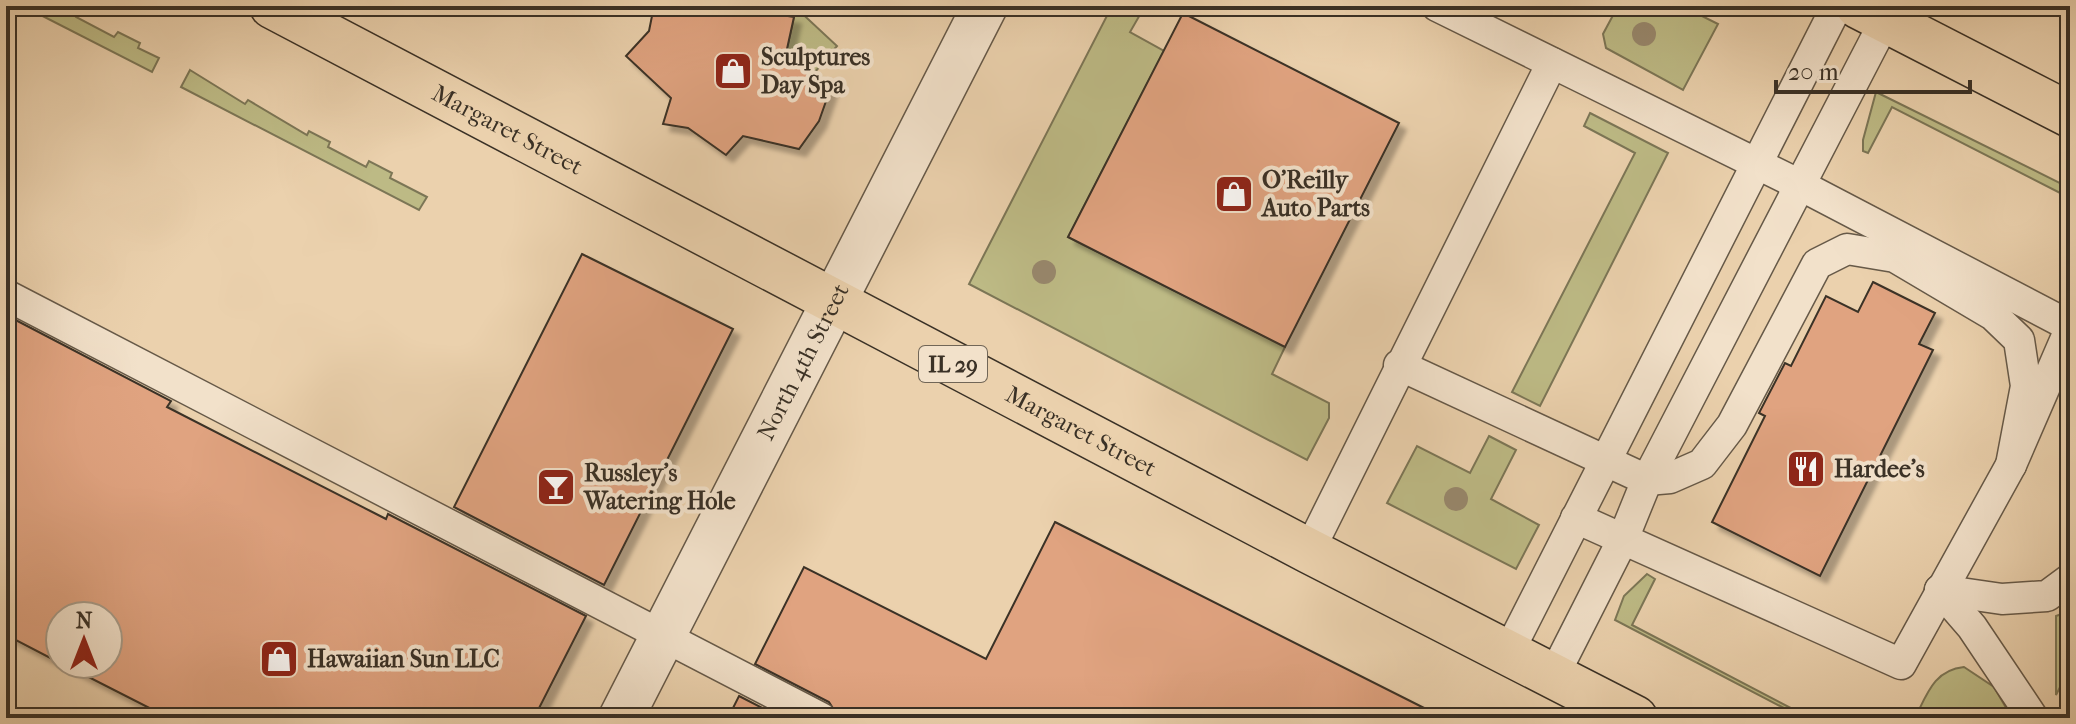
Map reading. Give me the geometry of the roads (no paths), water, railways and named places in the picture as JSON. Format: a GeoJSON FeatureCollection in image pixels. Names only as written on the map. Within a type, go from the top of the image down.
{"type":"FeatureCollection","features":[{"type":"Feature","properties":{"kind":"main road","name":"Margaret Street"},"geometry":{"type":"LineString","coordinates":[[272,6],[1309,551],[1635,718]]}},
{"type":"Feature","properties":{"kind":"main road"},"geometry":{"type":"LineString","coordinates":[[1872,14],[2070,115]]}},
{"type":"Feature","properties":{"kind":"main road"},"geometry":{"type":"LineString","coordinates":[[2022,90],[2070,95]]}},
{"type":"Feature","properties":{"kind":"street","name":"North 4th Street"},"geometry":{"type":"LineString","coordinates":[[621,718],[985,6]]}},
{"type":"Feature","properties":{"kind":"lane"},"geometry":{"type":"LineString","coordinates":[[1437,6],[1800,185],[2070,328],[2011,465],[1901,664],[1576,518]]}},
{"type":"Feature","properties":{"kind":"lane"},"geometry":{"type":"LineString","coordinates":[[1508,653],[1837,6]]}},
{"type":"Feature","properties":{"kind":"lane"},"geometry":{"type":"LineString","coordinates":[[1554,675],[1623,539],[1647,480],[1800,185],[1872,14]]}},
{"type":"Feature","properties":{"kind":"lane"},"geometry":{"type":"LineString","coordinates":[[1309,551],[1552,63]]}},
{"type":"Feature","properties":{"kind":"lane"},"geometry":{"type":"LineString","coordinates":[[1399,365],[1647,480],[1670,478],[1702,464],[1737,417],[1817,264],[1847,249],[1895,257],[1993,315],[2019,340],[2026,386],[2011,465]]}},
{"type":"Feature","properties":{"kind":"lane"},"geometry":{"type":"LineString","coordinates":[[6,295],[821,718]]}},
{"type":"Feature","properties":{"kind":"lane"},"geometry":{"type":"LineString","coordinates":[[1940,590],[2002,599],[2047,596],[2070,579]]}},
{"type":"Feature","properties":{"kind":"lane"},"geometry":{"type":"LineString","coordinates":[[1940,590],[1972,627],[2033,718]]}},
{"type":"Feature","properties":{"kind":"place","name":"Sculptures Day Spa"},"geometry":{"type":"Point","coordinates":[733,71]}},
{"type":"Feature","properties":{"kind":"place","name":"O'Reilly Auto Parts"},"geometry":{"type":"Point","coordinates":[1234,194]}},
{"type":"Feature","properties":{"kind":"place","name":"Hardee's"},"geometry":{"type":"Point","coordinates":[1806,469]}},
{"type":"Feature","properties":{"kind":"place","name":"Russley's Watering Hole"},"geometry":{"type":"Point","coordinates":[556,487]}},
{"type":"Feature","properties":{"kind":"place","name":"Hawaiian Sun LLC"},"geometry":{"type":"Point","coordinates":[279,659]}}]}
